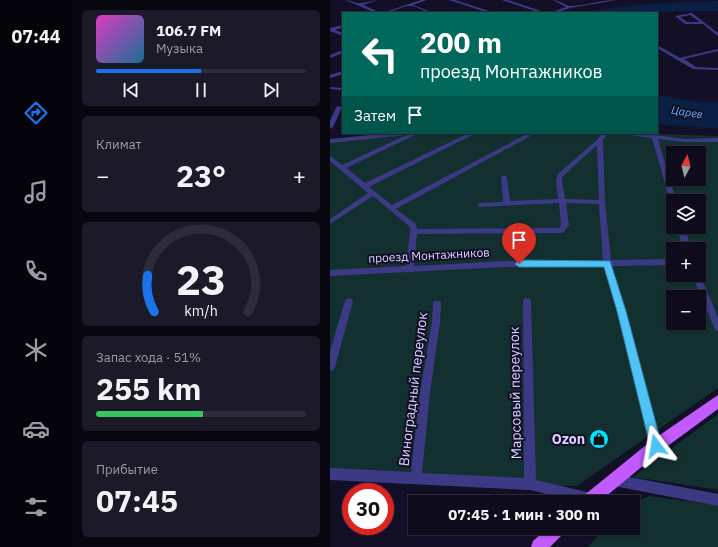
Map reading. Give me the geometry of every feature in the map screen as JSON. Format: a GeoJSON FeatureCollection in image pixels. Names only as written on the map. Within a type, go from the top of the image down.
{"type":"FeatureCollection","features":[{"type":"Feature","properties":{"kind":"main road"},"geometry":{"type":"LineString","coordinates":[[595,495],[656,446],[718,401]]}},
{"type":"Feature","properties":{"kind":"main road"},"geometry":{"type":"LineString","coordinates":[[539,547],[552,535]]}},
{"type":"Feature","properties":{"kind":"street"},"geometry":{"type":"LineString","coordinates":[[347,0],[377,12]]}},
{"type":"Feature","properties":{"kind":"street"},"geometry":{"type":"LineString","coordinates":[[360,5],[376,0]]}},
{"type":"Feature","properties":{"kind":"street"},"geometry":{"type":"LineString","coordinates":[[387,12],[425,0]]}},
{"type":"Feature","properties":{"kind":"street"},"geometry":{"type":"LineString","coordinates":[[451,0],[490,12]]}},
{"type":"Feature","properties":{"kind":"street"},"geometry":{"type":"LineString","coordinates":[[504,0],[542,12]]}},
{"type":"Feature","properties":{"kind":"street"},"geometry":{"type":"LineString","coordinates":[[557,1],[566,0]]}},
{"type":"Feature","properties":{"kind":"street"},"geometry":{"type":"LineString","coordinates":[[554,12],[569,7],[615,0]]}},
{"type":"Feature","properties":{"kind":"street"},"geometry":{"type":"LineString","coordinates":[[557,1],[569,7]]}},
{"type":"Feature","properties":{"kind":"street"},"geometry":{"type":"LineString","coordinates":[[410,5],[429,12]]}},
{"type":"Feature","properties":{"kind":"street"},"geometry":{"type":"LineString","coordinates":[[704,23],[686,23],[677,16],[693,15],[704,23],[718,34]]}},
{"type":"Feature","properties":{"kind":"street"},"geometry":{"type":"LineString","coordinates":[[331,30],[342,26]]}},
{"type":"Feature","properties":{"kind":"street"},"geometry":{"type":"LineString","coordinates":[[331,30],[342,35]]}},
{"type":"Feature","properties":{"kind":"street"},"geometry":{"type":"LineString","coordinates":[[658,47],[695,68],[718,69]]}},
{"type":"Feature","properties":{"kind":"street"},"geometry":{"type":"LineString","coordinates":[[680,59],[718,50]]}},
{"type":"Feature","properties":{"kind":"street"},"geometry":{"type":"LineString","coordinates":[[330,57],[342,51]]}},
{"type":"Feature","properties":{"kind":"street"},"geometry":{"type":"LineString","coordinates":[[330,77],[342,72]]}},
{"type":"Feature","properties":{"kind":"street"},"geometry":{"type":"LineString","coordinates":[[330,88],[342,89]]}},
{"type":"Feature","properties":{"kind":"street"},"geometry":{"type":"LineString","coordinates":[[330,127],[339,107]]}},
{"type":"Feature","properties":{"kind":"street"},"geometry":{"type":"LineString","coordinates":[[330,141],[396,134]]}},
{"type":"Feature","properties":{"kind":"street"},"geometry":{"type":"LineString","coordinates":[[330,170],[414,134]]}},
{"type":"Feature","properties":{"kind":"street"},"geometry":{"type":"LineString","coordinates":[[365,186],[472,134]]}},
{"type":"Feature","properties":{"kind":"street"},"geometry":{"type":"LineString","coordinates":[[392,208],[531,134]]}},
{"type":"Feature","properties":{"kind":"street"},"geometry":{"type":"LineString","coordinates":[[635,134],[703,141],[718,140]]}},
{"type":"Feature","properties":{"kind":"street"},"geometry":{"type":"LineString","coordinates":[[414,232],[561,230],[565,225],[559,180],[560,175],[603,136]]}},
{"type":"Feature","properties":{"kind":"street"},"geometry":{"type":"LineString","coordinates":[[603,136],[602,202],[607,263],[622,311],[656,446]]}},
{"type":"Feature","properties":{"kind":"street"},"geometry":{"type":"LineString","coordinates":[[654,137],[671,194]]}},
{"type":"Feature","properties":{"kind":"street"},"geometry":{"type":"LineString","coordinates":[[330,158],[413,226],[414,232],[410,269]]}},
{"type":"Feature","properties":{"kind":"street"},"geometry":{"type":"LineString","coordinates":[[504,177],[507,204]]}},
{"type":"Feature","properties":{"kind":"street"},"geometry":{"type":"LineString","coordinates":[[330,222],[373,193]]}},
{"type":"Feature","properties":{"kind":"street"},"geometry":{"type":"LineString","coordinates":[[480,205],[562,201],[602,202]]}},
{"type":"Feature","properties":{"kind":"street","name":"проезд Монтажников"},"geometry":{"type":"LineString","coordinates":[[330,272],[505,264],[666,262]]}},
{"type":"Feature","properties":{"kind":"street"},"geometry":{"type":"LineString","coordinates":[[699,282],[718,327]]}},
{"type":"Feature","properties":{"kind":"street"},"geometry":{"type":"LineString","coordinates":[[330,367],[349,301]]}},
{"type":"Feature","properties":{"kind":"street","name":"Марсовый переулок"},"geometry":{"type":"LineString","coordinates":[[527,301],[530,484]]}},
{"type":"Feature","properties":{"kind":"street","name":"Виноградный переулок"},"geometry":{"type":"LineString","coordinates":[[416,478],[425,393],[436,322],[437,303]]}},
{"type":"Feature","properties":{"kind":"street"},"geometry":{"type":"LineString","coordinates":[[330,474],[530,484],[571,495]]}},
{"type":"Feature","properties":{"kind":"street"},"geometry":{"type":"LineString","coordinates":[[614,480],[718,500]]}},
{"type":"Feature","properties":{"kind":"green space"},"geometry":{"type":"Polygon","coordinates":[[[389,134],[657,134],[718,136],[718,388],[577,486],[330,479],[330,140],[389,134]]]}},
{"type":"Feature","properties":{"kind":"green space"},"geometry":{"type":"Polygon","coordinates":[[[718,414],[718,490],[633,477],[718,414]]]}},
{"type":"Feature","properties":{"kind":"green space"},"geometry":{"type":"Polygon","coordinates":[[[649,496],[718,505],[718,547],[588,547],[599,535],[640,535],[640,500],[649,496]]]}},
{"type":"Feature","properties":{"kind":"water"},"geometry":{"type":"Polygon","coordinates":[[[718,1],[718,11],[587,12],[615,7],[718,1]]]}},
{"type":"Feature","properties":{"kind":"water","name":"Царев"},"geometry":{"type":"Polygon","coordinates":[[[658,95],[698,102],[718,102],[718,129],[658,124],[658,95]]]}},
{"type":"Feature","properties":{"kind":"place","name":"Ozon"},"geometry":{"type":"Point","coordinates":[599,439]}},
{"type":"Feature","properties":{"kind":"route"},"geometry":{"type":"LineString","coordinates":[[519,264],[607,263],[622,311],[656,446]]}}]}
